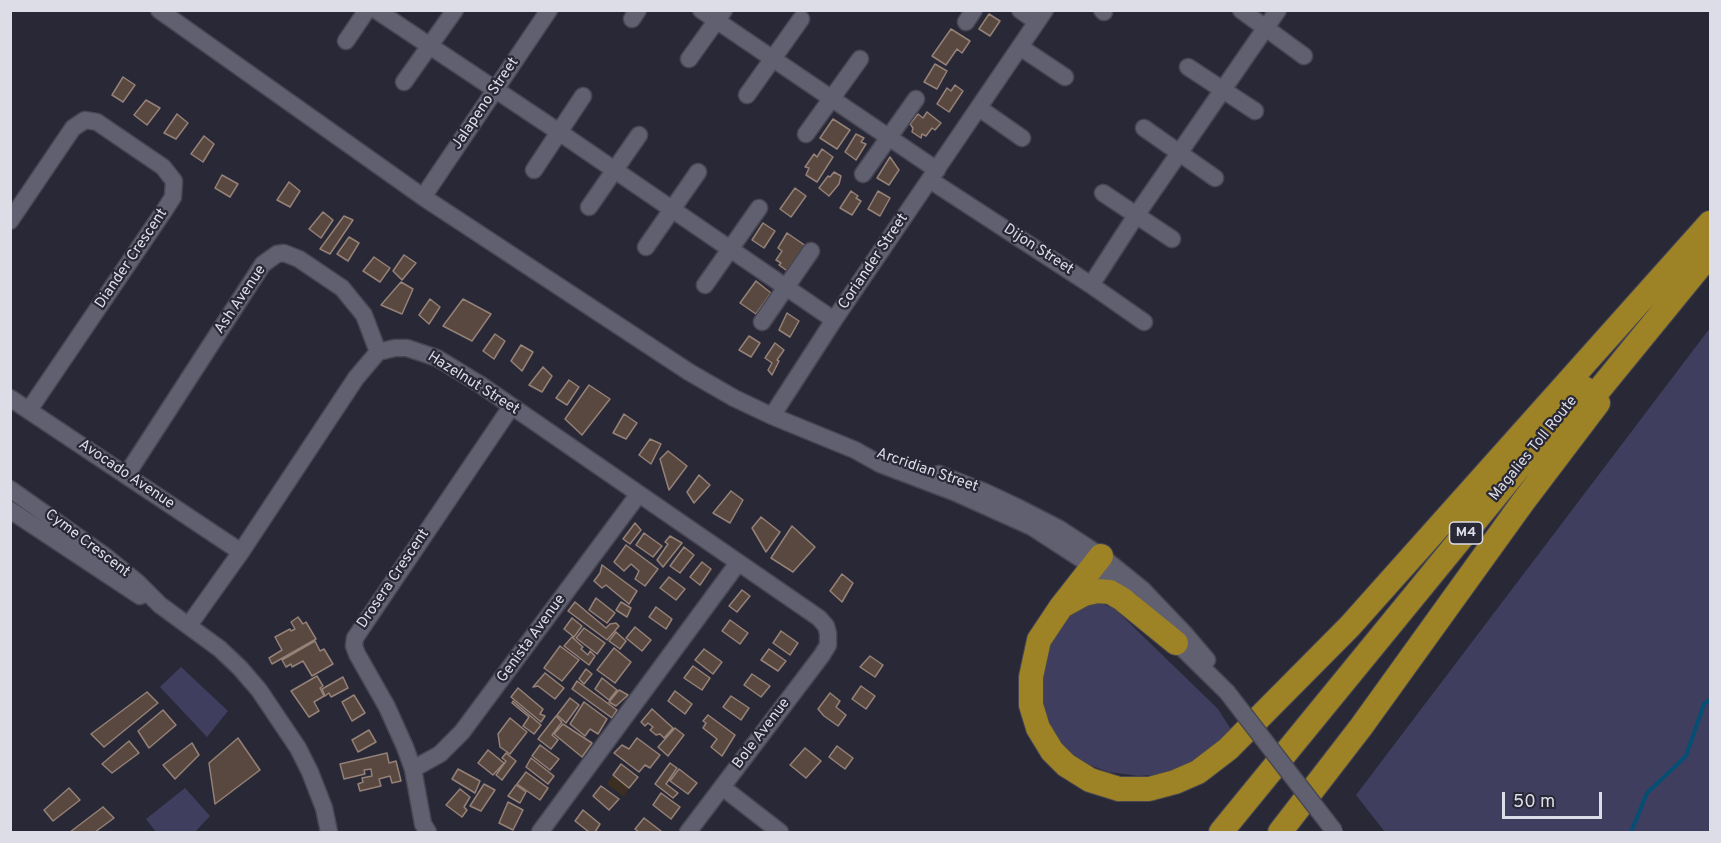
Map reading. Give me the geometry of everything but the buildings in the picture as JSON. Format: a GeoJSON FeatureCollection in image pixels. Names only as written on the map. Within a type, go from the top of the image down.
{"type":"FeatureCollection","features":[{"type":"Feature","properties":{"kind":"highway"},"geometry":{"type":"LineString","coordinates":[[1097,561],[1039,640],[1031,677],[1031,705],[1038,728],[1052,751],[1066,765],[1090,780],[1119,789],[1149,789],[1175,782],[1198,772],[1228,749],[1350,626],[1710,223]]}},
{"type":"Feature","properties":{"kind":"highway","name":"Magalies Toll Route"},"geometry":{"type":"LineString","coordinates":[[1221,832],[1710,233]]}},
{"type":"Feature","properties":{"kind":"highway","name":"Magalies Toll Route"},"geometry":{"type":"LineString","coordinates":[[1240,832],[1710,254]]}},
{"type":"Feature","properties":{"kind":"highway"},"geometry":{"type":"LineString","coordinates":[[1280,832],[1368,718],[1530,493],[1710,260]]}},
{"type":"Feature","properties":{"kind":"highway"},"geometry":{"type":"LineString","coordinates":[[1061,607],[1084,594],[1097,591],[1110,592],[1176,643]]}},
{"type":"Feature","properties":{"kind":"street","name":"Arcridian Street"},"geometry":{"type":"LineString","coordinates":[[159,10],[423,197],[689,372],[734,398],[772,416],[1032,527],[1097,561],[1143,590],[1184,633],[1335,832]]}},
{"type":"Feature","properties":{"kind":"street"},"geometry":{"type":"LineString","coordinates":[[346,41],[367,10]]}},
{"type":"Feature","properties":{"kind":"street"},"geometry":{"type":"LineString","coordinates":[[376,10],[834,320]]}},
{"type":"Feature","properties":{"kind":"street"},"geometry":{"type":"LineString","coordinates":[[404,82],[455,10]]}},
{"type":"Feature","properties":{"kind":"street","name":"Jalapeno Street"},"geometry":{"type":"LineString","coordinates":[[423,197],[549,10]]}},
{"type":"Feature","properties":{"kind":"street","name":"Dijon Street"},"geometry":{"type":"LineString","coordinates":[[701,10],[720,16],[773,59],[889,138],[934,175],[1144,322]]}},
{"type":"Feature","properties":{"kind":"street"},"geometry":{"type":"LineString","coordinates":[[1020,10],[1041,16]]}},
{"type":"Feature","properties":{"kind":"street"},"geometry":{"type":"LineString","coordinates":[[1241,10],[1304,56]]}},
{"type":"Feature","properties":{"kind":"street"},"geometry":{"type":"LineString","coordinates":[[1091,285],[1137,214],[1278,10]]}},
{"type":"Feature","properties":{"kind":"street"},"geometry":{"type":"LineString","coordinates":[[689,59],[720,16]]}},
{"type":"Feature","properties":{"kind":"street","name":"Coriander Street"},"geometry":{"type":"LineString","coordinates":[[772,416],[834,320],[1041,16]]}},
{"type":"Feature","properties":{"kind":"street"},"geometry":{"type":"LineString","coordinates":[[747,95],[801,19]]}},
{"type":"Feature","properties":{"kind":"street"},"geometry":{"type":"LineString","coordinates":[[1020,47],[1065,77]]}},
{"type":"Feature","properties":{"kind":"street"},"geometry":{"type":"LineString","coordinates":[[806,134],[860,59]]}},
{"type":"Feature","properties":{"kind":"street"},"geometry":{"type":"LineString","coordinates":[[1188,67],[1255,111]]}},
{"type":"Feature","properties":{"kind":"street"},"geometry":{"type":"LineString","coordinates":[[534,170],[583,96]]}},
{"type":"Feature","properties":{"kind":"street"},"geometry":{"type":"LineString","coordinates":[[863,174],[916,99]]}},
{"type":"Feature","properties":{"kind":"street"},"geometry":{"type":"LineString","coordinates":[[979,108],[1022,138]]}},
{"type":"Feature","properties":{"kind":"street","name":"Diander Crescent"},"geometry":{"type":"LineString","coordinates":[[10,221],[73,128],[85,120],[97,122],[154,161],[170,174],[174,181],[173,197],[29,410]]}},
{"type":"Feature","properties":{"kind":"street"},"geometry":{"type":"LineString","coordinates":[[1144,128],[1215,178]]}},
{"type":"Feature","properties":{"kind":"street"},"geometry":{"type":"LineString","coordinates":[[589,207],[639,135]]}},
{"type":"Feature","properties":{"kind":"street"},"geometry":{"type":"LineString","coordinates":[[646,247],[698,172]]}},
{"type":"Feature","properties":{"kind":"street"},"geometry":{"type":"LineString","coordinates":[[1102,193],[1172,238]]}},
{"type":"Feature","properties":{"kind":"street"},"geometry":{"type":"LineString","coordinates":[[705,285],[759,208]]}},
{"type":"Feature","properties":{"kind":"street"},"geometry":{"type":"LineString","coordinates":[[762,322],[811,251]]}},
{"type":"Feature","properties":{"kind":"street","name":"Ash Avenue"},"geometry":{"type":"LineString","coordinates":[[127,474],[263,264],[277,254],[284,253],[299,259],[342,288],[364,315],[378,352]]}},
{"type":"Feature","properties":{"kind":"street","name":"Hazelnut Street"},"geometry":{"type":"LineString","coordinates":[[378,352],[407,348],[437,358],[819,618],[828,633]]}},
{"type":"Feature","properties":{"kind":"street"},"geometry":{"type":"LineString","coordinates":[[189,625],[241,552],[356,378],[378,352]]}},
{"type":"Feature","properties":{"kind":"street","name":"Avocado Avenue"},"geometry":{"type":"LineString","coordinates":[[10,398],[241,552]]}},
{"type":"Feature","properties":{"kind":"street","name":"Drosera Crescent"},"geometry":{"type":"LineString","coordinates":[[428,832],[423,824],[413,769],[399,732],[357,654],[354,646],[355,638],[512,407]]}},
{"type":"Feature","properties":{"kind":"street","name":"Cyme Crescent"},"geometry":{"type":"LineString","coordinates":[[10,489],[96,549],[137,582],[160,605]]}},
{"type":"Feature","properties":{"kind":"street","name":"Genista Avenue"},"geometry":{"type":"LineString","coordinates":[[413,769],[440,754],[462,732],[638,495]]}},
{"type":"Feature","properties":{"kind":"street","name":"Cyme Crescent"},"geometry":{"type":"LineString","coordinates":[[10,510],[138,595],[160,605],[220,649],[240,668],[259,690],[286,729],[310,772],[324,808],[329,832]]}},
{"type":"Feature","properties":{"kind":"street","name":"Arcridian Street"},"geometry":{"type":"LineString","coordinates":[[1097,561],[1176,643],[1223,687]]}},
{"type":"Feature","properties":{"kind":"street"},"geometry":{"type":"LineString","coordinates":[[540,832],[738,563]]}},
{"type":"Feature","properties":{"kind":"street","name":"Bole Avenue"},"geometry":{"type":"LineString","coordinates":[[688,832],[822,656],[828,645],[828,633]]}},
{"type":"Feature","properties":{"kind":"street"},"geometry":{"type":"LineString","coordinates":[[722,787],[780,832]]}},
{"type":"Feature","properties":{"kind":"shaded area"},"geometry":{"type":"Polygon","coordinates":[[[1710,328],[1710,832],[1385,832],[1356,795],[1710,328]]]}},
{"type":"Feature","properties":{"kind":"shaded area"},"geometry":{"type":"Polygon","coordinates":[[[1097,602],[1115,609],[1218,709],[1232,731],[1193,762],[1153,775],[1138,776],[1109,772],[1081,762],[1068,754],[1059,744],[1047,720],[1041,693],[1045,653],[1065,617],[1078,608],[1097,602]]]}},
{"type":"Feature","properties":{"kind":"shaded area"},"geometry":{"type":"Polygon","coordinates":[[[181,667],[228,711],[207,737],[160,687],[181,667]]]}},
{"type":"Feature","properties":{"kind":"shaded area"},"geometry":{"type":"Polygon","coordinates":[[[613,775],[629,788],[624,797],[607,784],[613,775]]]}},
{"type":"Feature","properties":{"kind":"shaded area"},"geometry":{"type":"Polygon","coordinates":[[[185,788],[210,816],[195,832],[156,832],[146,819],[185,788]]]}},
{"type":"Feature","properties":{"kind":"waterway"},"geometry":{"type":"LineString","coordinates":[[1631,832],[1647,793],[1686,756],[1704,704],[1710,700]]}}]}
